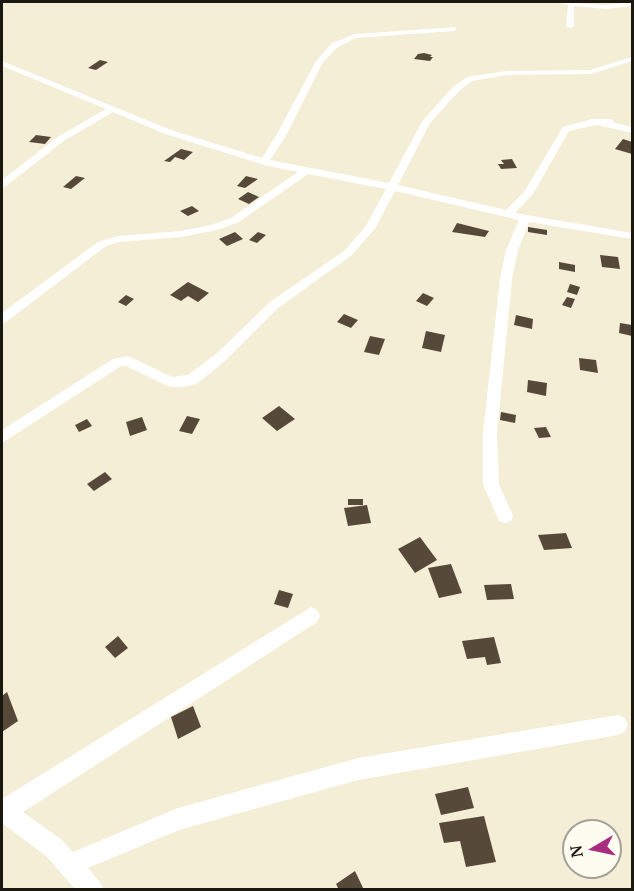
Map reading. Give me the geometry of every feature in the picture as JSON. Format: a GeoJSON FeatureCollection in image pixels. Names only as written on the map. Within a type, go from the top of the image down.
{"type":"FeatureCollection","features":[{"type":"Feature","properties":{"kind":"street"},"geometry":{"type":"LineString","coordinates":[[560,2],[606,7],[633,4]]}},
{"type":"Feature","properties":{"kind":"street"},"geometry":{"type":"LineString","coordinates":[[570,26],[571,3]]}},
{"type":"Feature","properties":{"kind":"street"},"geometry":{"type":"LineString","coordinates":[[264,162],[282,134],[320,62],[335,45],[355,36],[454,29]]}},
{"type":"Feature","properties":{"kind":"street"},"geometry":{"type":"LineString","coordinates":[[2,437],[118,362],[128,361],[171,382],[185,382],[193,379],[221,357],[274,305],[348,253],[371,227],[426,122],[456,89],[470,79],[507,73],[591,72],[633,59]]}},
{"type":"Feature","properties":{"kind":"street"},"geometry":{"type":"LineString","coordinates":[[2,63],[168,132],[264,162],[525,218],[633,236]]}},
{"type":"Feature","properties":{"kind":"street"},"geometry":{"type":"LineString","coordinates":[[2,184],[62,138],[113,109]]}},
{"type":"Feature","properties":{"kind":"street"},"geometry":{"type":"LineString","coordinates":[[508,214],[528,194],[566,129],[592,122],[610,122]]}},
{"type":"Feature","properties":{"kind":"street"},"geometry":{"type":"LineString","coordinates":[[592,122],[633,130]]}},
{"type":"Feature","properties":{"kind":"street"},"geometry":{"type":"LineString","coordinates":[[2,319],[102,244],[118,239],[181,234],[213,228],[234,220],[306,171]]}},
{"type":"Feature","properties":{"kind":"street"},"geometry":{"type":"LineString","coordinates":[[505,516],[491,484],[490,433],[506,279],[512,250],[525,218]]}},
{"type":"Feature","properties":{"kind":"street"},"geometry":{"type":"LineString","coordinates":[[92,890],[54,848],[3,811],[311,616]]}},
{"type":"Feature","properties":{"kind":"street"},"geometry":{"type":"LineString","coordinates":[[69,865],[178,819],[358,769],[618,725]]}},
{"type":"Feature","properties":{"kind":"building"},"geometry":{"type":"Polygon","coordinates":[[[418,54],[432,55],[430,61],[414,59],[418,54]]]}},
{"type":"Feature","properties":{"kind":"building"},"geometry":{"type":"Polygon","coordinates":[[[100,60],[108,62],[96,70],[88,68],[100,60]]]}},
{"type":"Feature","properties":{"kind":"building"},"geometry":{"type":"Polygon","coordinates":[[[36,135],[51,137],[45,144],[29,142],[36,135]]]}},
{"type":"Feature","properties":{"kind":"building"},"geometry":{"type":"Polygon","coordinates":[[[623,139],[632,142],[632,154],[615,149],[623,139]]]}},
{"type":"Feature","properties":{"kind":"building"},"geometry":{"type":"Polygon","coordinates":[[[181,149],[193,152],[184,160],[175,157],[170,162],[164,161],[181,149]]]}},
{"type":"Feature","properties":{"kind":"building"},"geometry":{"type":"Polygon","coordinates":[[[512,159],[517,168],[501,169],[498,164],[504,164],[501,160],[512,159]]]}},
{"type":"Feature","properties":{"kind":"building"},"geometry":{"type":"Polygon","coordinates":[[[76,176],[85,178],[71,189],[63,187],[76,176]]]}},
{"type":"Feature","properties":{"kind":"building"},"geometry":{"type":"Polygon","coordinates":[[[246,176],[258,179],[245,188],[237,186],[246,176]]]}},
{"type":"Feature","properties":{"kind":"building"},"geometry":{"type":"Polygon","coordinates":[[[248,192],[259,197],[249,204],[238,199],[248,192]]]}},
{"type":"Feature","properties":{"kind":"building"},"geometry":{"type":"Polygon","coordinates":[[[192,206],[199,211],[188,216],[180,211],[192,206]]]}},
{"type":"Feature","properties":{"kind":"building"},"geometry":{"type":"Polygon","coordinates":[[[457,223],[489,231],[485,237],[452,232],[457,223]]]}},
{"type":"Feature","properties":{"kind":"building"},"geometry":{"type":"Polygon","coordinates":[[[528,227],[547,230],[547,235],[528,232],[528,227]]]}},
{"type":"Feature","properties":{"kind":"building"},"geometry":{"type":"Polygon","coordinates":[[[235,232],[243,239],[227,246],[219,239],[235,232]]]}},
{"type":"Feature","properties":{"kind":"building"},"geometry":{"type":"Polygon","coordinates":[[[258,232],[266,235],[257,243],[249,240],[258,232]]]}},
{"type":"Feature","properties":{"kind":"building"},"geometry":{"type":"Polygon","coordinates":[[[600,255],[618,257],[620,269],[602,267],[600,255]]]}},
{"type":"Feature","properties":{"kind":"building"},"geometry":{"type":"Polygon","coordinates":[[[559,262],[575,265],[575,272],[559,269],[559,262]]]}},
{"type":"Feature","properties":{"kind":"building"},"geometry":{"type":"Polygon","coordinates":[[[188,282],[209,293],[198,302],[188,296],[181,301],[170,295],[188,282]]]}},
{"type":"Feature","properties":{"kind":"building"},"geometry":{"type":"Polygon","coordinates":[[[570,284],[580,287],[577,295],[567,292],[570,284]]]}},
{"type":"Feature","properties":{"kind":"building"},"geometry":{"type":"Polygon","coordinates":[[[423,293],[434,298],[427,306],[416,301],[423,293]]]}},
{"type":"Feature","properties":{"kind":"building"},"geometry":{"type":"Polygon","coordinates":[[[126,295],[134,299],[126,306],[118,302],[126,295]]]}},
{"type":"Feature","properties":{"kind":"building"},"geometry":{"type":"Polygon","coordinates":[[[567,297],[575,299],[571,308],[562,305],[567,297]]]}},
{"type":"Feature","properties":{"kind":"building"},"geometry":{"type":"Polygon","coordinates":[[[344,314],[358,320],[351,328],[337,322],[344,314]]]}},
{"type":"Feature","properties":{"kind":"building"},"geometry":{"type":"Polygon","coordinates":[[[516,315],[533,319],[532,329],[514,325],[516,315]]]}},
{"type":"Feature","properties":{"kind":"building"},"geometry":{"type":"Polygon","coordinates":[[[620,323],[632,325],[632,336],[619,333],[620,323]]]}},
{"type":"Feature","properties":{"kind":"building"},"geometry":{"type":"Polygon","coordinates":[[[426,331],[445,335],[441,352],[422,348],[426,331]]]}},
{"type":"Feature","properties":{"kind":"building"},"geometry":{"type":"Polygon","coordinates":[[[370,336],[385,339],[379,355],[364,352],[370,336]]]}},
{"type":"Feature","properties":{"kind":"building"},"geometry":{"type":"Polygon","coordinates":[[[579,358],[596,360],[598,373],[580,370],[579,358]]]}},
{"type":"Feature","properties":{"kind":"building"},"geometry":{"type":"Polygon","coordinates":[[[528,380],[547,383],[546,396],[527,392],[528,380]]]}},
{"type":"Feature","properties":{"kind":"building"},"geometry":{"type":"Polygon","coordinates":[[[279,406],[295,419],[277,431],[262,418],[279,406]]]}},
{"type":"Feature","properties":{"kind":"building"},"geometry":{"type":"Polygon","coordinates":[[[501,412],[516,415],[515,423],[500,420],[501,412]]]}},
{"type":"Feature","properties":{"kind":"building"},"geometry":{"type":"Polygon","coordinates":[[[187,416],[200,419],[192,434],[179,431],[187,416]]]}},
{"type":"Feature","properties":{"kind":"building"},"geometry":{"type":"Polygon","coordinates":[[[142,417],[147,430],[130,436],[126,422],[142,417]]]}},
{"type":"Feature","properties":{"kind":"building"},"geometry":{"type":"Polygon","coordinates":[[[87,419],[92,426],[79,432],[75,425],[87,419]]]}},
{"type":"Feature","properties":{"kind":"building"},"geometry":{"type":"Polygon","coordinates":[[[546,427],[551,437],[539,438],[534,428],[546,427]]]}},
{"type":"Feature","properties":{"kind":"building"},"geometry":{"type":"Polygon","coordinates":[[[105,472],[112,479],[94,491],[87,484],[105,472]]]}},
{"type":"Feature","properties":{"kind":"building"},"geometry":{"type":"Polygon","coordinates":[[[348,499],[363,499],[363,505],[348,505],[348,499]]]}},
{"type":"Feature","properties":{"kind":"building"},"geometry":{"type":"Polygon","coordinates":[[[367,505],[371,523],[348,526],[344,508],[367,505]]]}},
{"type":"Feature","properties":{"kind":"building"},"geometry":{"type":"Polygon","coordinates":[[[566,533],[572,548],[544,550],[538,535],[566,533]]]}},
{"type":"Feature","properties":{"kind":"building"},"geometry":{"type":"Polygon","coordinates":[[[420,537],[437,560],[415,573],[398,549],[420,537]]]}},
{"type":"Feature","properties":{"kind":"building"},"geometry":{"type":"Polygon","coordinates":[[[451,564],[462,593],[439,598],[428,568],[451,564]]]}},
{"type":"Feature","properties":{"kind":"building"},"geometry":{"type":"Polygon","coordinates":[[[511,584],[514,599],[487,600],[484,585],[511,584]]]}},
{"type":"Feature","properties":{"kind":"building"},"geometry":{"type":"Polygon","coordinates":[[[279,590],[293,594],[288,608],[274,604],[279,590]]]}},
{"type":"Feature","properties":{"kind":"building"},"geometry":{"type":"Polygon","coordinates":[[[118,636],[128,648],[115,658],[105,647],[118,636]]]}},
{"type":"Feature","properties":{"kind":"building"},"geometry":{"type":"Polygon","coordinates":[[[494,637],[501,663],[487,665],[485,657],[467,659],[462,641],[494,637]]]}},
{"type":"Feature","properties":{"kind":"building"},"geometry":{"type":"Polygon","coordinates":[[[7,692],[18,721],[2,732],[2,696],[7,692]]]}},
{"type":"Feature","properties":{"kind":"building"},"geometry":{"type":"Polygon","coordinates":[[[193,706],[201,727],[178,739],[171,717],[193,706]]]}},
{"type":"Feature","properties":{"kind":"building"},"geometry":{"type":"Polygon","coordinates":[[[468,787],[474,808],[441,815],[435,794],[468,787]]]}},
{"type":"Feature","properties":{"kind":"building"},"geometry":{"type":"Polygon","coordinates":[[[484,816],[496,862],[466,867],[460,841],[444,843],[439,823],[484,816]]]}},
{"type":"Feature","properties":{"kind":"building"},"geometry":{"type":"Polygon","coordinates":[[[355,871],[364,890],[339,890],[336,884],[355,871]]]}}]}
